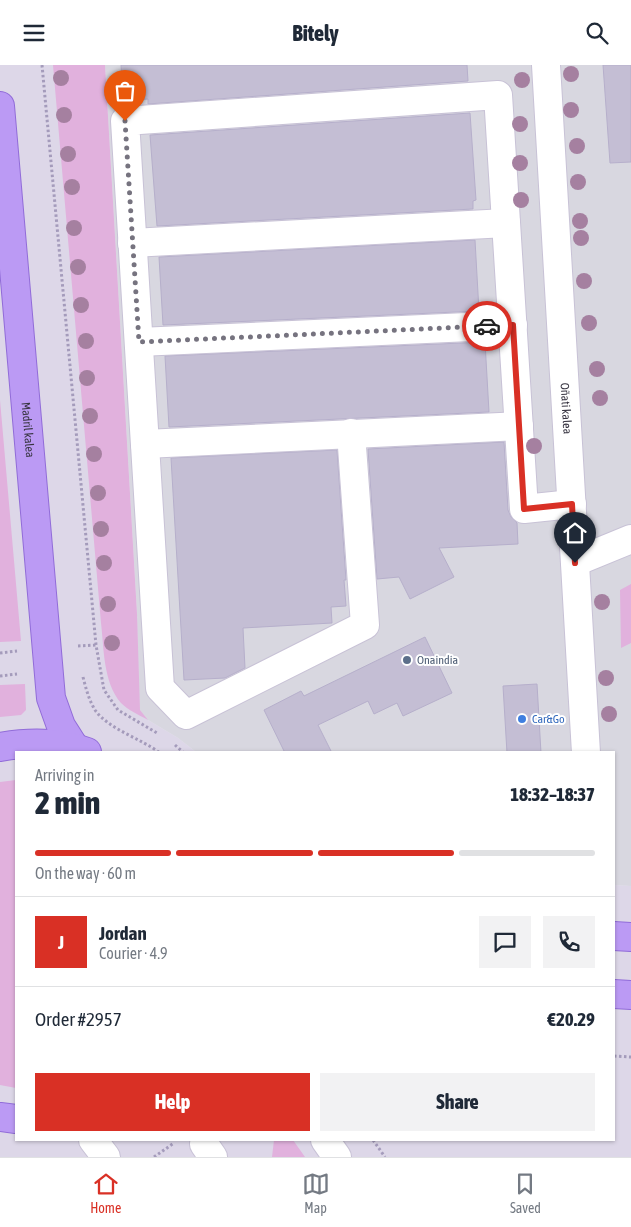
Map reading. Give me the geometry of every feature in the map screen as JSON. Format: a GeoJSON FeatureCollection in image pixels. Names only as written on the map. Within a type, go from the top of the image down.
{"type":"FeatureCollection","features":[{"type":"Feature","properties":{"kind":"main road","name":"Madril kalea"},"geometry":{"type":"LineString","coordinates":[[0,106],[51,698],[61,727],[81,750]]}},
{"type":"Feature","properties":{"kind":"main road"},"geometry":{"type":"LineString","coordinates":[[0,747],[23,743],[81,750]]}},
{"type":"Feature","properties":{"kind":"main road"},"geometry":{"type":"LineString","coordinates":[[615,936],[631,937]]}},
{"type":"Feature","properties":{"kind":"main road"},"geometry":{"type":"LineString","coordinates":[[615,994],[631,995]]}},
{"type":"Feature","properties":{"kind":"main road"},"geometry":{"type":"LineString","coordinates":[[0,1117],[15,1119]]}},
{"type":"Feature","properties":{"kind":"street","name":"Oñati kalea"},"geometry":{"type":"LineString","coordinates":[[546,65],[586,751]]}},
{"type":"Feature","properties":{"kind":"street"},"geometry":{"type":"LineString","coordinates":[[352,433],[365,625],[186,715],[160,688],[125,121],[498,95],[524,509],[572,504]]}},
{"type":"Feature","properties":{"kind":"street"},"geometry":{"type":"LineString","coordinates":[[132,243],[506,223]]}},
{"type":"Feature","properties":{"kind":"street"},"geometry":{"type":"LineString","coordinates":[[139,342],[513,325]]}},
{"type":"Feature","properties":{"kind":"street"},"geometry":{"type":"LineString","coordinates":[[145,443],[519,426]]}},
{"type":"Feature","properties":{"kind":"street"},"geometry":{"type":"LineString","coordinates":[[575,563],[631,539]]}},
{"type":"Feature","properties":{"kind":"street"},"geometry":{"type":"LineString","coordinates":[[95,1141],[106,1157]]}},
{"type":"Feature","properties":{"kind":"street"},"geometry":{"type":"LineString","coordinates":[[326,1141],[337,1157]]}},
{"type":"Feature","properties":{"kind":"path"},"geometry":{"type":"LineString","coordinates":[[42,65],[96,645],[104,690],[118,711],[160,735]]}},
{"type":"Feature","properties":{"kind":"path"},"geometry":{"type":"LineString","coordinates":[[169,740],[182,751]]}},
{"type":"Feature","properties":{"kind":"path"},"geometry":{"type":"LineString","coordinates":[[615,1056],[631,1057]]}},
{"type":"Feature","properties":{"kind":"path"},"geometry":{"type":"LineString","coordinates":[[154,1157],[176,1141]]}},
{"type":"Feature","properties":{"kind":"path"},"geometry":{"type":"LineString","coordinates":[[375,1141],[386,1157]]}},
{"type":"Feature","properties":{"kind":"shaded area"},"geometry":{"type":"Polygon","coordinates":[[[0,65],[105,65],[137,614],[148,720],[178,738],[195,751],[15,751],[15,1141],[615,1141],[615,885],[631,886],[631,1157],[0,1157],[0,65]]]}},
{"type":"Feature","properties":{"kind":"shaded area"},"geometry":{"type":"Polygon","coordinates":[[[53,65],[105,65],[137,614],[140,710],[148,720],[121,703],[115,695],[105,665],[53,65]]]}},
{"type":"Feature","properties":{"kind":"shaded area"},"geometry":{"type":"Polygon","coordinates":[[[105,65],[631,65],[631,886],[615,885],[615,751],[195,751],[178,738],[148,720],[140,710],[137,614],[105,65]]]}},
{"type":"Feature","properties":{"kind":"shaded area"},"geometry":{"type":"Polygon","coordinates":[[[0,400],[21,641],[0,642],[0,400]]]}},
{"type":"Feature","properties":{"kind":"shaded area"},"geometry":{"type":"Polygon","coordinates":[[[631,584],[631,643],[621,648],[620,590],[631,584]]]}},
{"type":"Feature","properties":{"kind":"shaded area"},"geometry":{"type":"Polygon","coordinates":[[[25,684],[26,710],[21,715],[0,717],[0,685],[25,684]]]}},
{"type":"Feature","properties":{"kind":"shaded area"},"geometry":{"type":"Polygon","coordinates":[[[15,780],[15,1088],[0,1085],[0,782],[15,780]]]}},
{"type":"Feature","properties":{"kind":"shaded area"},"geometry":{"type":"Polygon","coordinates":[[[274,1141],[294,1141],[305,1157],[272,1157],[274,1141]]]}},
{"type":"Feature","properties":{"kind":"building"},"geometry":{"type":"Polygon","coordinates":[[[121,65],[467,65],[468,81],[148,104],[148,99],[123,101],[121,65]]]}},
{"type":"Feature","properties":{"kind":"building"},"geometry":{"type":"Polygon","coordinates":[[[603,65],[631,65],[631,162],[610,163],[603,65]]]}},
{"type":"Feature","properties":{"kind":"building"},"geometry":{"type":"Polygon","coordinates":[[[470,113],[476,200],[473,201],[473,209],[157,226],[150,135],[470,113]]]}},
{"type":"Feature","properties":{"kind":"building"},"geometry":{"type":"Polygon","coordinates":[[[475,240],[479,311],[163,325],[159,257],[475,240]]]}},
{"type":"Feature","properties":{"kind":"building"},"geometry":{"type":"Polygon","coordinates":[[[485,342],[489,412],[169,427],[165,356],[485,342]]]}},
{"type":"Feature","properties":{"kind":"building"},"geometry":{"type":"Polygon","coordinates":[[[504,442],[508,510],[511,517],[517,523],[518,544],[439,548],[454,577],[410,599],[399,577],[377,579],[368,449],[504,442]]]}},
{"type":"Feature","properties":{"kind":"building"},"geometry":{"type":"Polygon","coordinates":[[[337,450],[346,606],[331,607],[332,623],[243,628],[245,668],[225,678],[184,680],[171,458],[337,450]]]}},
{"type":"Feature","properties":{"kind":"building","name":"Onaindia"},"geometry":{"type":"Polygon","coordinates":[[[425,637],[452,693],[403,716],[397,703],[374,714],[368,701],[318,725],[331,751],[284,751],[264,710],[301,691],[304,696],[425,637]]]}},
{"type":"Feature","properties":{"kind":"building","name":"Car&Go"},"geometry":{"type":"Polygon","coordinates":[[[537,684],[541,751],[507,751],[503,686],[537,684]]]}},
{"type":"Feature","properties":{"kind":"way so far"},"geometry":{"type":"LineString","coordinates":[[125,121],[139,342],[487,326]]}},
{"type":"Feature","properties":{"kind":"place","name":"Onaindia"},"geometry":{"type":"Point","coordinates":[407,660]}},
{"type":"Feature","properties":{"kind":"place","name":"Car&Go"},"geometry":{"type":"Point","coordinates":[522,719]}},
{"type":"Feature","properties":{"kind":"route"},"geometry":{"type":"LineString","coordinates":[[487,326],[513,325],[524,509],[572,504],[575,563]]}}]}
